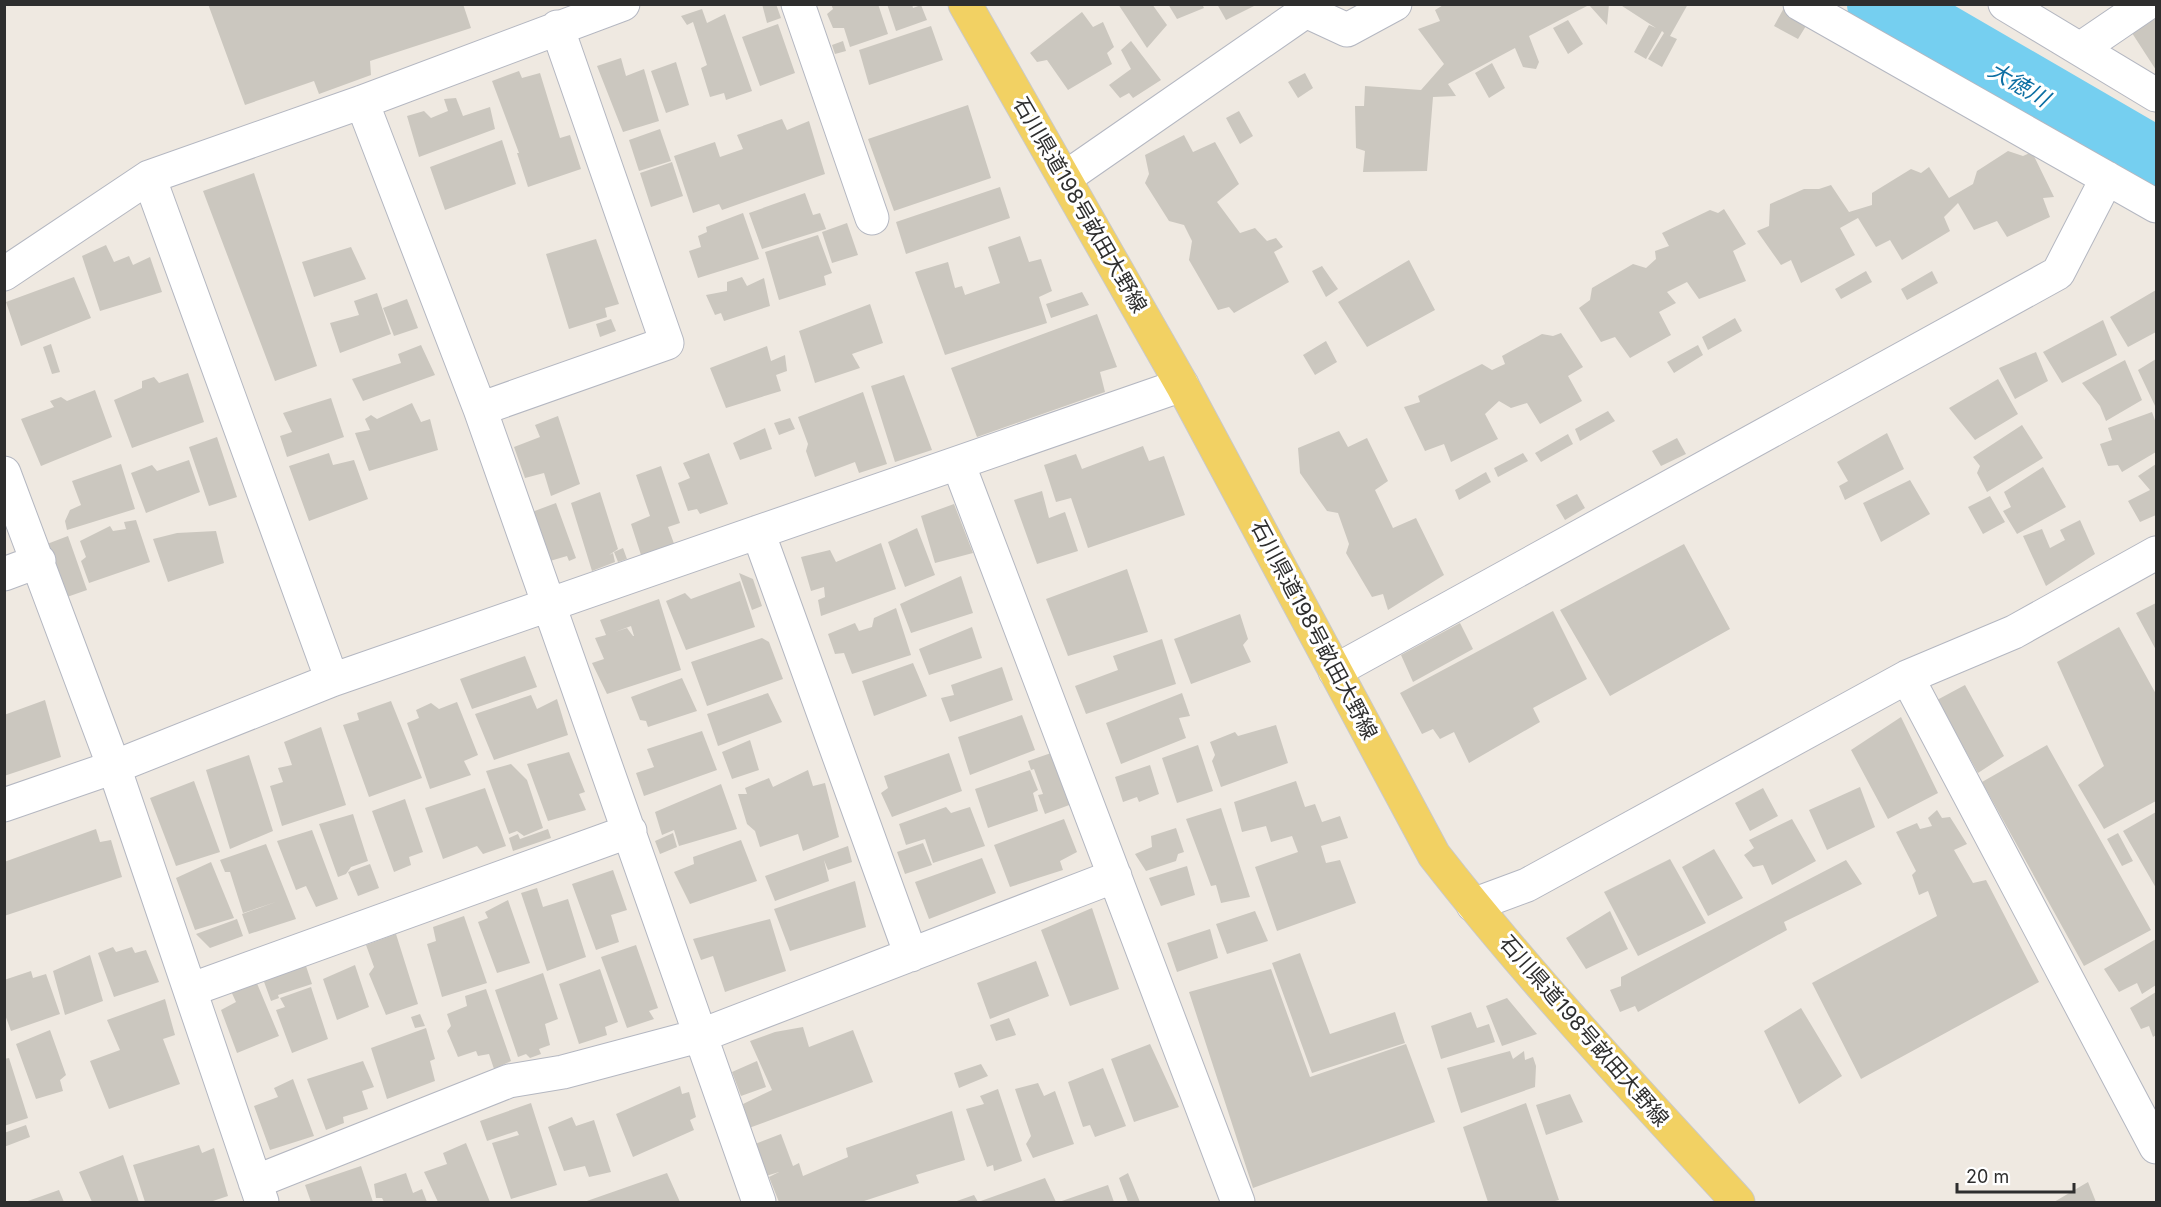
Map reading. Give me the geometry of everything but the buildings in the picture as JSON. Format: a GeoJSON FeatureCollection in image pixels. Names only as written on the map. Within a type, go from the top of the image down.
{"type":"FeatureCollection","features":[{"type":"Feature","properties":{"kind":"main road","name":"石川県道198号畝田大野線"},"geometry":{"type":"LineString","coordinates":[[965,4],[1182,385],[1434,855],[1473,905],[1602,1055],[1738,1203]]}},
{"type":"Feature","properties":{"kind":"street"},"geometry":{"type":"LineString","coordinates":[[4,274],[149,177],[362,102],[623,4]]}},
{"type":"Feature","properties":{"kind":"street"},"geometry":{"type":"LineString","coordinates":[[798,4],[872,218]]}},
{"type":"Feature","properties":{"kind":"street"},"geometry":{"type":"LineString","coordinates":[[1065,178],[1308,7],[1347,30],[1395,4]]}},
{"type":"Feature","properties":{"kind":"street"},"geometry":{"type":"LineString","coordinates":[[1800,4],[2157,206]]}},
{"type":"Feature","properties":{"kind":"street"},"geometry":{"type":"LineString","coordinates":[[2005,4],[2157,95]]}},
{"type":"Feature","properties":{"kind":"street"},"geometry":{"type":"LineString","coordinates":[[2080,49],[2146,4]]}},
{"type":"Feature","properties":{"kind":"street"},"geometry":{"type":"LineString","coordinates":[[480,409],[667,343],[557,27]]}},
{"type":"Feature","properties":{"kind":"street"},"geometry":{"type":"LineString","coordinates":[[362,102],[480,409],[702,1035],[759,1203]]}},
{"type":"Feature","properties":{"kind":"street"},"geometry":{"type":"LineString","coordinates":[[149,177],[332,680]]}},
{"type":"Feature","properties":{"kind":"street"},"geometry":{"type":"LineString","coordinates":[[1335,670],[2058,273],[2107,178]]}},
{"type":"Feature","properties":{"kind":"street"},"geometry":{"type":"LineString","coordinates":[[4,805],[114,767],[332,680],[1182,385]]}},
{"type":"Feature","properties":{"kind":"street"},"geometry":{"type":"LineString","coordinates":[[958,463],[1238,1203]]}},
{"type":"Feature","properties":{"kind":"street"},"geometry":{"type":"LineString","coordinates":[[4,473],[39,561],[114,767],[259,1192],[509,1081],[563,1072],[702,1035],[1115,876]]}},
{"type":"Feature","properties":{"kind":"street"},"geometry":{"type":"LineString","coordinates":[[758,532],[910,955]]}},
{"type":"Feature","properties":{"kind":"street"},"geometry":{"type":"LineString","coordinates":[[1473,905],[1527,885],[1907,678],[2013,632],[2157,553]]}},
{"type":"Feature","properties":{"kind":"street"},"geometry":{"type":"LineString","coordinates":[[4,574],[39,561]]}},
{"type":"Feature","properties":{"kind":"street"},"geometry":{"type":"LineString","coordinates":[[1907,678],[2157,1147]]}},
{"type":"Feature","properties":{"kind":"street"},"geometry":{"type":"LineString","coordinates":[[190,990],[630,831]]}},
{"type":"Feature","properties":{"kind":"waterway","name":"大徳川"},"geometry":{"type":"LineString","coordinates":[[1882,4],[2156,163]]}}]}
